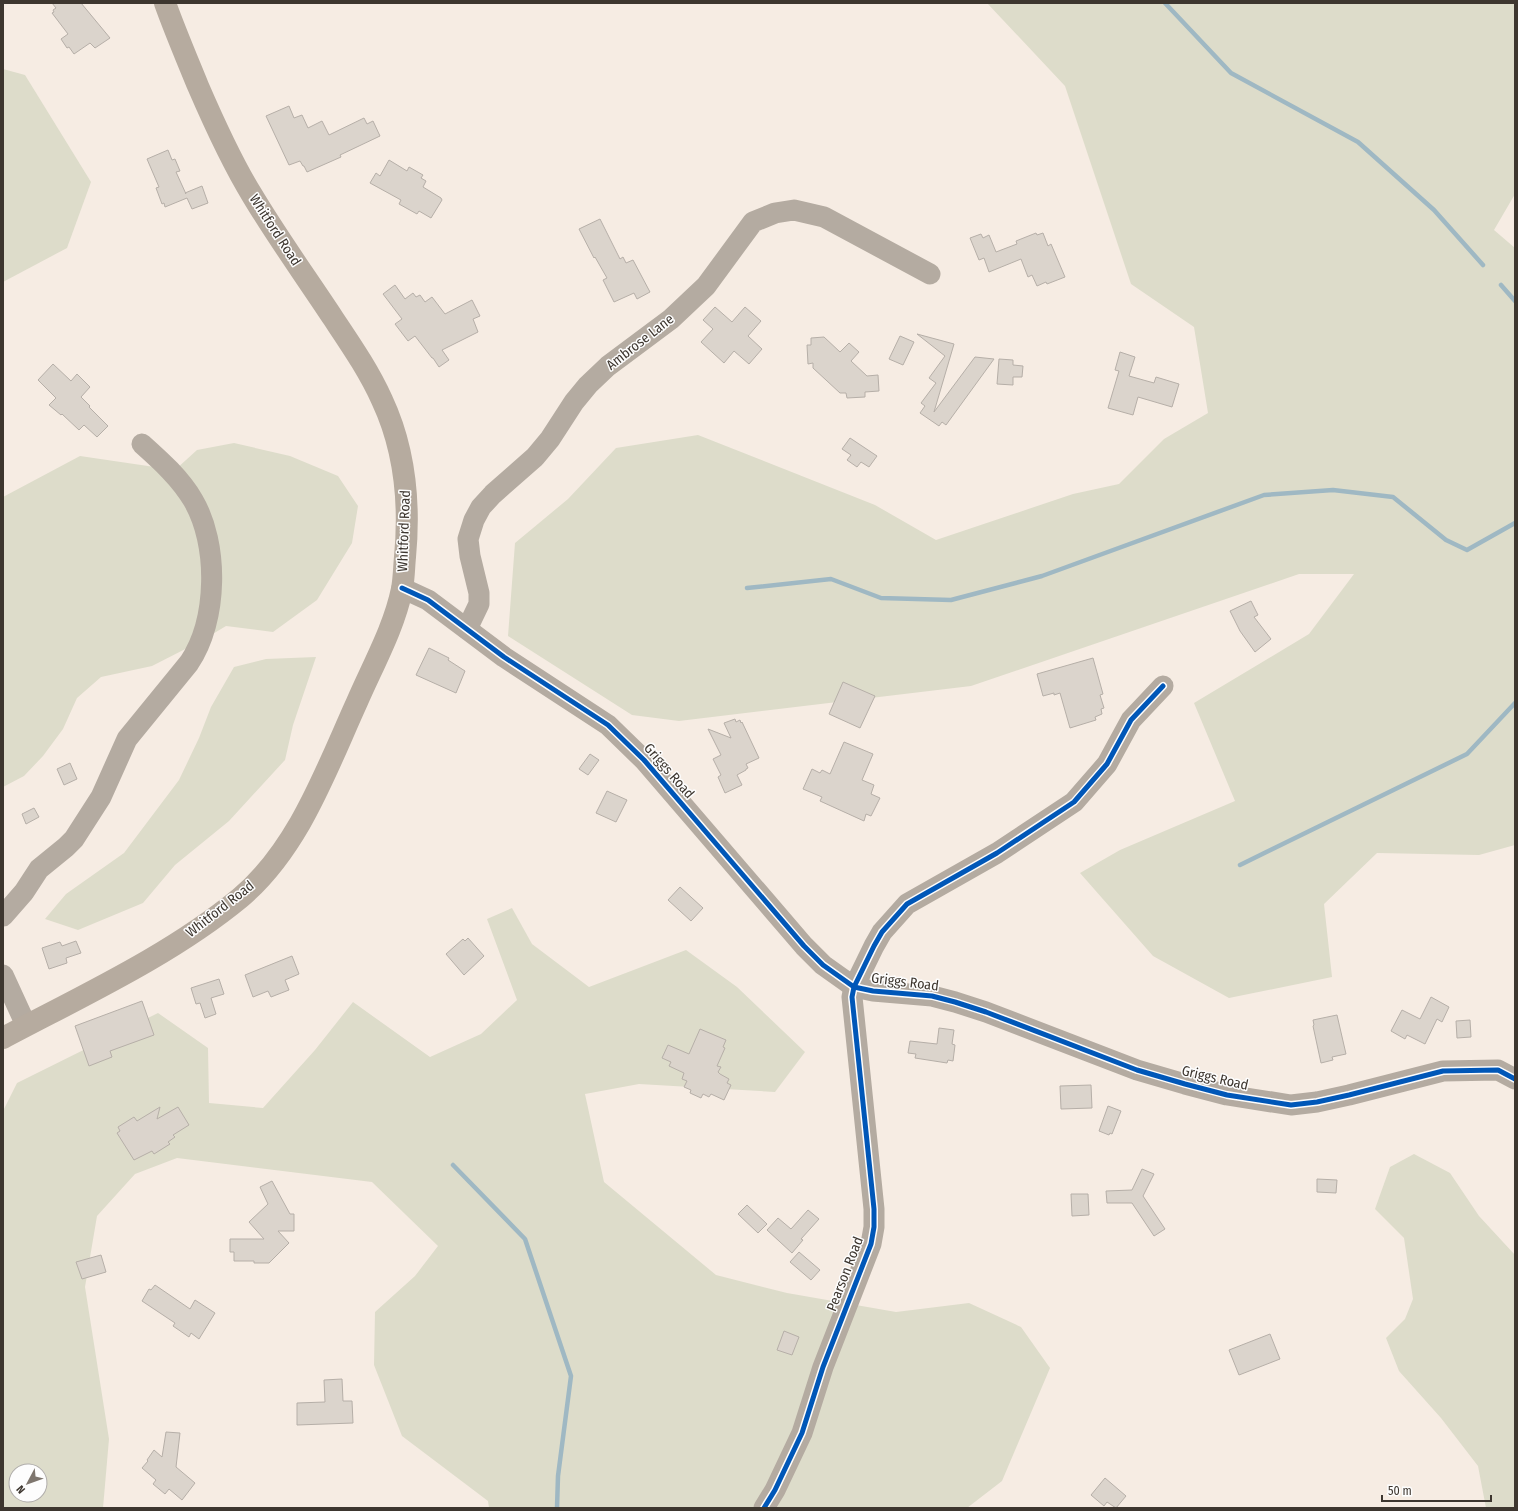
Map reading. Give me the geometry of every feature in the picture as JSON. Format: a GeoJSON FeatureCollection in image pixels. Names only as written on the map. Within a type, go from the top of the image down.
{"type":"FeatureCollection","features":[{"type":"Feature","properties":{"kind":"main road","name":"Whitford Road"},"geometry":{"type":"LineString","coordinates":[[3,1038],[125,973],[199,928],[240,897],[274,862],[292,835],[317,789],[385,639],[402,588],[406,546],[406,495],[400,450],[392,424],[383,402],[355,352],[275,232],[243,180],[215,126],[165,3]]}},
{"type":"Feature","properties":{"kind":"street","name":"Ambrose Lane"},"geometry":{"type":"LineString","coordinates":[[466,629],[479,604],[479,593],[470,556],[468,539],[474,520],[481,507],[493,494],[535,457],[550,439],[574,402],[588,385],[608,366],[671,319],[706,286],[753,222],[775,213],[794,210],[824,217],[930,274]]}},
{"type":"Feature","properties":{"kind":"street"},"geometry":{"type":"LineString","coordinates":[[3,916],[24,892],[39,869],[66,848],[74,839],[101,797],[127,739],[189,663],[196,653],[204,635],[209,614],[211,593],[211,555],[202,522],[194,501],[182,484],[170,469],[142,444]]}},
{"type":"Feature","properties":{"kind":"street","name":"Griggs Road"},"geometry":{"type":"LineString","coordinates":[[402,588],[428,600],[510,661],[608,725],[644,760],[804,946],[823,965],[854,987],[873,991],[932,996],[955,1002],[986,1012],[1137,1070],[1227,1095],[1260,1101],[1291,1104],[1317,1102],[1443,1071],[1498,1070],[1515,1079]]}},
{"type":"Feature","properties":{"kind":"street"},"geometry":{"type":"LineString","coordinates":[[854,987],[882,932],[907,904],[997,853],[1074,802],[1107,764],[1131,720],[1164,686]]}},
{"type":"Feature","properties":{"kind":"street"},"geometry":{"type":"LineString","coordinates":[[3,976],[26,1025]]}},
{"type":"Feature","properties":{"kind":"street","name":"Pearson Road"},"geometry":{"type":"LineString","coordinates":[[764,1508],[775,1490],[802,1433],[823,1367],[871,1244],[874,1227],[874,1208],[852,996],[854,987]]}},
{"type":"Feature","properties":{"kind":"green space"},"geometry":{"type":"Polygon","coordinates":[[[987,3],[1515,3],[1515,194],[1494,230],[1515,248],[1515,845],[1479,855],[1377,853],[1324,904],[1332,977],[1229,998],[1153,956],[1080,873],[1120,850],[1235,801],[1194,703],[1309,634],[1354,574],[1299,574],[971,686],[679,721],[632,715],[508,636],[515,543],[568,499],[616,448],[698,435],[875,505],[936,540],[1073,494],[1119,484],[1164,439],[1208,413],[1194,327],[1131,284],[1065,86],[987,3]]]}},
{"type":"Feature","properties":{"kind":"green space"},"geometry":{"type":"Polygon","coordinates":[[[3,69],[25,75],[91,182],[67,248],[3,282],[3,69]]]}},
{"type":"Feature","properties":{"kind":"green space"},"geometry":{"type":"Polygon","coordinates":[[[234,443],[290,456],[338,476],[358,506],[352,543],[317,600],[273,632],[226,626],[201,641],[152,666],[101,677],[77,698],[63,729],[43,756],[24,776],[3,787],[3,497],[80,456],[175,470],[197,450],[234,443]]]}},
{"type":"Feature","properties":{"kind":"green space"},"geometry":{"type":"Polygon","coordinates":[[[316,657],[293,725],[285,760],[229,821],[175,865],[143,903],[78,930],[45,919],[66,894],[124,853],[179,780],[199,738],[211,707],[234,667],[266,659],[316,657]]]}},
{"type":"Feature","properties":{"kind":"green space"},"geometry":{"type":"Polygon","coordinates":[[[512,908],[532,944],[589,987],[686,950],[737,987],[805,1052],[775,1092],[639,1084],[585,1094],[604,1182],[716,1275],[787,1293],[896,1312],[969,1303],[1021,1327],[1050,1368],[1002,1481],[967,1508],[489,1508],[488,1501],[402,1436],[374,1365],[375,1312],[415,1276],[438,1246],[372,1182],[177,1158],[135,1174],[97,1216],[85,1287],[109,1439],[103,1508],[3,1508],[3,1111],[17,1083],[158,1013],[208,1048],[209,1103],[263,1108],[315,1050],[353,1002],[430,1057],[481,1034],[517,1000],[487,919],[512,908]]]}},
{"type":"Feature","properties":{"kind":"green space"},"geometry":{"type":"Polygon","coordinates":[[[1414,1154],[1450,1173],[1479,1216],[1515,1255],[1515,1508],[1486,1508],[1478,1466],[1441,1418],[1399,1371],[1386,1338],[1405,1319],[1413,1299],[1404,1238],[1375,1209],[1390,1167],[1414,1154]]]}},
{"type":"Feature","properties":{"kind":"building"},"geometry":{"type":"Polygon","coordinates":[[[52,3],[81,3],[110,38],[95,48],[90,43],[74,54],[69,47],[67,48],[61,39],[68,34],[52,13],[56,8],[52,3]]]}},
{"type":"Feature","properties":{"kind":"building"},"geometry":{"type":"Polygon","coordinates":[[[289,106],[294,118],[302,115],[308,128],[322,121],[329,135],[364,118],[367,124],[373,121],[380,136],[340,155],[341,157],[307,172],[300,161],[289,165],[266,116],[289,106]]]}},
{"type":"Feature","properties":{"kind":"building"},"geometry":{"type":"Polygon","coordinates":[[[168,150],[172,160],[175,159],[180,171],[176,172],[185,193],[202,186],[208,203],[192,209],[187,198],[165,207],[164,203],[162,204],[156,188],[159,187],[147,159],[168,150]]]}},
{"type":"Feature","properties":{"kind":"building"},"geometry":{"type":"Polygon","coordinates":[[[389,160],[407,171],[409,167],[423,175],[421,178],[426,181],[423,187],[441,198],[442,200],[431,218],[419,211],[417,214],[399,204],[401,200],[370,183],[376,173],[380,176],[389,160]]]}},
{"type":"Feature","properties":{"kind":"building"},"geometry":{"type":"Polygon","coordinates":[[[600,219],[620,259],[623,257],[626,263],[633,260],[650,292],[637,299],[634,293],[614,302],[603,280],[607,278],[595,257],[594,258],[579,229],[600,219]]]}},
{"type":"Feature","properties":{"kind":"building"},"geometry":{"type":"Polygon","coordinates":[[[1036,233],[1037,235],[1043,233],[1048,246],[1051,244],[1065,277],[1037,286],[1032,275],[1028,277],[1021,259],[989,272],[984,258],[979,260],[970,238],[981,234],[983,238],[989,235],[996,252],[1017,244],[1016,241],[1036,233]]]}},
{"type":"Feature","properties":{"kind":"building"},"geometry":{"type":"Polygon","coordinates":[[[395,285],[405,299],[413,293],[416,297],[420,295],[425,302],[432,297],[445,314],[472,300],[480,316],[473,319],[478,332],[442,350],[449,360],[439,367],[415,336],[408,341],[395,324],[402,319],[383,294],[395,285]]]}},
{"type":"Feature","properties":{"kind":"building"},"geometry":{"type":"Polygon","coordinates":[[[715,307],[732,322],[745,307],[761,321],[748,336],[762,349],[749,364],[734,351],[724,363],[701,342],[713,329],[703,320],[715,307]]]}},
{"type":"Feature","properties":{"kind":"building"},"geometry":{"type":"Polygon","coordinates":[[[917,334],[954,344],[934,412],[975,357],[994,359],[946,425],[942,422],[939,426],[920,413],[925,406],[921,403],[936,383],[929,378],[945,356],[917,334]]]}},
{"type":"Feature","properties":{"kind":"building"},"geometry":{"type":"Polygon","coordinates":[[[900,336],[914,342],[903,365],[889,359],[900,336]]]}},
{"type":"Feature","properties":{"kind":"building"},"geometry":{"type":"Polygon","coordinates":[[[824,337],[840,352],[849,343],[859,352],[851,361],[867,376],[878,375],[879,391],[865,392],[865,397],[847,398],[846,393],[840,393],[813,368],[813,363],[808,364],[807,345],[811,345],[811,338],[824,337]]]}},
{"type":"Feature","properties":{"kind":"building"},"geometry":{"type":"Polygon","coordinates":[[[1120,352],[1135,357],[1129,376],[1154,383],[1156,377],[1179,384],[1172,407],[1138,397],[1133,415],[1108,408],[1119,371],[1115,370],[1120,352]]]}},
{"type":"Feature","properties":{"kind":"building"},"geometry":{"type":"Polygon","coordinates":[[[999,359],[1013,360],[1013,365],[1023,366],[1022,377],[1013,377],[1013,385],[997,384],[999,359]]]}},
{"type":"Feature","properties":{"kind":"building"},"geometry":{"type":"Polygon","coordinates":[[[53,364],[71,381],[77,374],[90,387],[81,397],[108,426],[97,437],[84,425],[79,430],[62,414],[61,415],[49,405],[56,398],[38,380],[53,364]]]}},
{"type":"Feature","properties":{"kind":"building"},"geometry":{"type":"Polygon","coordinates":[[[850,438],[877,456],[869,467],[861,462],[857,467],[847,460],[851,455],[842,449],[850,438]]]}},
{"type":"Feature","properties":{"kind":"building"},"geometry":{"type":"Polygon","coordinates":[[[1251,601],[1258,615],[1254,617],[1271,639],[1255,652],[1240,631],[1230,611],[1251,601]]]}},
{"type":"Feature","properties":{"kind":"building"},"geometry":{"type":"Polygon","coordinates":[[[429,648],[449,658],[448,660],[465,671],[456,693],[416,675],[429,648]]]}},
{"type":"Feature","properties":{"kind":"building"},"geometry":{"type":"Polygon","coordinates":[[[1093,658],[1103,694],[1100,695],[1104,708],[1101,709],[1102,714],[1095,717],[1096,720],[1070,728],[1060,693],[1043,696],[1037,674],[1093,658]]]}},
{"type":"Feature","properties":{"kind":"building"},"geometry":{"type":"Polygon","coordinates":[[[843,682],[875,696],[860,728],[829,714],[843,682]]]}},
{"type":"Feature","properties":{"kind":"building"},"geometry":{"type":"Polygon","coordinates":[[[735,719],[736,722],[740,720],[741,723],[742,722],[759,758],[746,764],[748,768],[737,775],[742,785],[725,793],[718,777],[721,775],[713,759],[721,755],[708,729],[731,738],[724,723],[735,719]]]}},
{"type":"Feature","properties":{"kind":"building"},"geometry":{"type":"Polygon","coordinates":[[[844,742],[873,754],[862,780],[874,785],[871,794],[880,798],[871,816],[866,814],[864,821],[820,801],[822,797],[803,789],[812,769],[820,773],[822,770],[830,774],[844,742]]]}},
{"type":"Feature","properties":{"kind":"building"},"geometry":{"type":"Polygon","coordinates":[[[590,754],[599,760],[588,775],[579,769],[590,754]]]}},
{"type":"Feature","properties":{"kind":"building"},"geometry":{"type":"Polygon","coordinates":[[[70,763],[77,779],[64,785],[57,769],[70,763]]]}},
{"type":"Feature","properties":{"kind":"building"},"geometry":{"type":"Polygon","coordinates":[[[607,791],[627,800],[616,822],[596,813],[607,791]]]}},
{"type":"Feature","properties":{"kind":"building"},"geometry":{"type":"Polygon","coordinates":[[[34,808],[39,817],[26,824],[22,814],[34,808]]]}},
{"type":"Feature","properties":{"kind":"building"},"geometry":{"type":"Polygon","coordinates":[[[680,887],[703,908],[691,921],[668,900],[680,887]]]}},
{"type":"Feature","properties":{"kind":"building"},"geometry":{"type":"Polygon","coordinates":[[[468,938],[484,956],[464,975],[446,954],[463,939],[465,941],[468,938]]]}},
{"type":"Feature","properties":{"kind":"building"},"geometry":{"type":"Polygon","coordinates":[[[76,941],[81,953],[66,958],[67,963],[49,969],[42,948],[60,942],[62,946],[76,941]]]}},
{"type":"Feature","properties":{"kind":"building"},"geometry":{"type":"Polygon","coordinates":[[[292,956],[299,974],[285,980],[289,990],[271,997],[268,991],[253,997],[245,975],[292,956]]]}},
{"type":"Feature","properties":{"kind":"building"},"geometry":{"type":"Polygon","coordinates":[[[219,979],[224,994],[211,998],[216,1014],[205,1018],[200,1003],[196,1004],[191,988],[219,979]]]}},
{"type":"Feature","properties":{"kind":"building"},"geometry":{"type":"Polygon","coordinates":[[[1431,997],[1449,1007],[1442,1022],[1437,1019],[1425,1044],[1407,1035],[1405,1039],[1391,1031],[1402,1010],[1420,1019],[1431,997]]]}},
{"type":"Feature","properties":{"kind":"building"},"geometry":{"type":"Polygon","coordinates":[[[142,1001],[154,1035],[110,1051],[112,1057],[89,1066],[75,1026],[142,1001]]]}},
{"type":"Feature","properties":{"kind":"building"},"geometry":{"type":"Polygon","coordinates":[[[1337,1015],[1346,1054],[1332,1057],[1333,1060],[1321,1063],[1313,1020],[1337,1015]]]}},
{"type":"Feature","properties":{"kind":"building"},"geometry":{"type":"Polygon","coordinates":[[[1470,1020],[1471,1037],[1457,1038],[1456,1021],[1470,1020]]]}},
{"type":"Feature","properties":{"kind":"building"},"geometry":{"type":"Polygon","coordinates":[[[939,1028],[954,1030],[952,1044],[955,1045],[953,1061],[948,1060],[947,1063],[915,1058],[916,1054],[908,1053],[910,1041],[937,1044],[939,1028]]]}},
{"type":"Feature","properties":{"kind":"building"},"geometry":{"type":"Polygon","coordinates":[[[700,1029],[726,1040],[723,1047],[725,1048],[717,1066],[721,1067],[718,1072],[729,1079],[727,1083],[731,1085],[724,1100],[711,1094],[709,1097],[703,1094],[701,1098],[690,1093],[691,1090],[684,1087],[687,1081],[682,1079],[684,1073],[669,1066],[671,1062],[662,1058],[668,1045],[689,1054],[700,1029]]]}},
{"type":"Feature","properties":{"kind":"building"},"geometry":{"type":"Polygon","coordinates":[[[1091,1085],[1092,1108],[1061,1109],[1060,1086],[1091,1085]]]}},
{"type":"Feature","properties":{"kind":"building"},"geometry":{"type":"Polygon","coordinates":[[[1108,1106],[1121,1111],[1112,1134],[1110,1133],[1109,1135],[1099,1131],[1108,1106]]]}},
{"type":"Feature","properties":{"kind":"building"},"geometry":{"type":"Polygon","coordinates":[[[160,1107],[157,1119],[178,1107],[189,1125],[173,1135],[175,1137],[168,1142],[170,1144],[154,1154],[152,1151],[134,1160],[117,1133],[120,1131],[118,1127],[134,1117],[137,1121],[160,1107]]]}},
{"type":"Feature","properties":{"kind":"building"},"geometry":{"type":"Polygon","coordinates":[[[1142,1169],[1154,1174],[1143,1196],[1165,1229],[1154,1236],[1132,1203],[1107,1203],[1106,1191],[1132,1190],[1142,1169]]]}},
{"type":"Feature","properties":{"kind":"building"},"geometry":{"type":"Polygon","coordinates":[[[1317,1179],[1337,1180],[1336,1193],[1317,1192],[1317,1179]]]}},
{"type":"Feature","properties":{"kind":"building"},"geometry":{"type":"Polygon","coordinates":[[[272,1181],[290,1214],[294,1214],[294,1231],[278,1231],[289,1243],[269,1263],[234,1261],[234,1252],[230,1252],[230,1239],[264,1239],[249,1222],[268,1204],[260,1187],[272,1181]]]}},
{"type":"Feature","properties":{"kind":"building"},"geometry":{"type":"Polygon","coordinates":[[[1071,1194],[1088,1194],[1089,1215],[1072,1216],[1071,1194]]]}},
{"type":"Feature","properties":{"kind":"building"},"geometry":{"type":"Polygon","coordinates":[[[747,1205],[767,1224],[758,1233],[738,1214],[747,1205]]]}},
{"type":"Feature","properties":{"kind":"building"},"geometry":{"type":"Polygon","coordinates":[[[808,1210],[819,1219],[801,1239],[803,1240],[792,1253],[767,1230],[778,1218],[791,1229],[808,1210]]]}},
{"type":"Feature","properties":{"kind":"building"},"geometry":{"type":"Polygon","coordinates":[[[799,1252],[820,1270],[811,1280],[790,1262],[799,1252]]]}},
{"type":"Feature","properties":{"kind":"building"},"geometry":{"type":"Polygon","coordinates":[[[101,1255],[106,1272],[82,1279],[76,1262],[101,1255]]]}},
{"type":"Feature","properties":{"kind":"building"},"geometry":{"type":"Polygon","coordinates":[[[155,1285],[190,1309],[195,1300],[215,1313],[199,1339],[191,1333],[189,1337],[173,1326],[175,1323],[142,1301],[149,1289],[151,1290],[155,1285]]]}},
{"type":"Feature","properties":{"kind":"building"},"geometry":{"type":"Polygon","coordinates":[[[784,1331],[799,1337],[792,1355],[777,1350],[784,1331]]]}},
{"type":"Feature","properties":{"kind":"building"},"geometry":{"type":"Polygon","coordinates":[[[1270,1334],[1280,1359],[1239,1375],[1229,1350],[1270,1334]]]}},
{"type":"Feature","properties":{"kind":"building"},"geometry":{"type":"Polygon","coordinates":[[[342,1379],[343,1401],[352,1401],[353,1423],[297,1425],[297,1403],[325,1402],[324,1380],[342,1379]]]}},
{"type":"Feature","properties":{"kind":"building"},"geometry":{"type":"Polygon","coordinates":[[[166,1432],[180,1433],[176,1467],[195,1483],[182,1500],[169,1489],[165,1494],[153,1484],[156,1480],[142,1468],[154,1450],[162,1457],[166,1432]]]}},
{"type":"Feature","properties":{"kind":"building"},"geometry":{"type":"Polygon","coordinates":[[[1105,1478],[1126,1496],[1116,1508],[1107,1502],[1104,1506],[1091,1495],[1105,1478]]]}},
{"type":"Feature","properties":{"kind":"waterway"},"geometry":{"type":"LineString","coordinates":[[1165,3],[1231,73],[1358,142],[1434,210],[1483,265]]}},
{"type":"Feature","properties":{"kind":"waterway"},"geometry":{"type":"LineString","coordinates":[[1501,285],[1515,301]]}},
{"type":"Feature","properties":{"kind":"waterway"},"geometry":{"type":"LineString","coordinates":[[747,588],[831,579],[881,598],[951,600],[1042,576],[1264,495],[1333,490],[1393,497],[1446,540],[1467,550],[1515,523]]}},
{"type":"Feature","properties":{"kind":"waterway"},"geometry":{"type":"LineString","coordinates":[[1240,865],[1467,754],[1515,703]]}},
{"type":"Feature","properties":{"kind":"waterway"},"geometry":{"type":"LineString","coordinates":[[453,1165],[525,1239],[571,1376],[558,1476],[557,1508]]}},
{"type":"Feature","properties":{"kind":"cycle path"},"geometry":{"type":"LineString","coordinates":[[402,588],[428,600],[504,657],[608,725],[644,760],[804,946],[823,965],[854,987],[873,991],[932,996],[955,1002],[986,1012],[1137,1070],[1227,1095],[1291,1105],[1317,1102],[1349,1095],[1443,1071],[1498,1070],[1515,1079]]}},
{"type":"Feature","properties":{"kind":"cycle path"},"geometry":{"type":"LineString","coordinates":[[764,1508],[775,1490],[802,1433],[823,1367],[871,1244],[874,1227],[874,1209],[852,997],[854,987],[882,932],[907,904],[997,853],[1074,802],[1107,764],[1131,720],[1163,686]]}}]}
